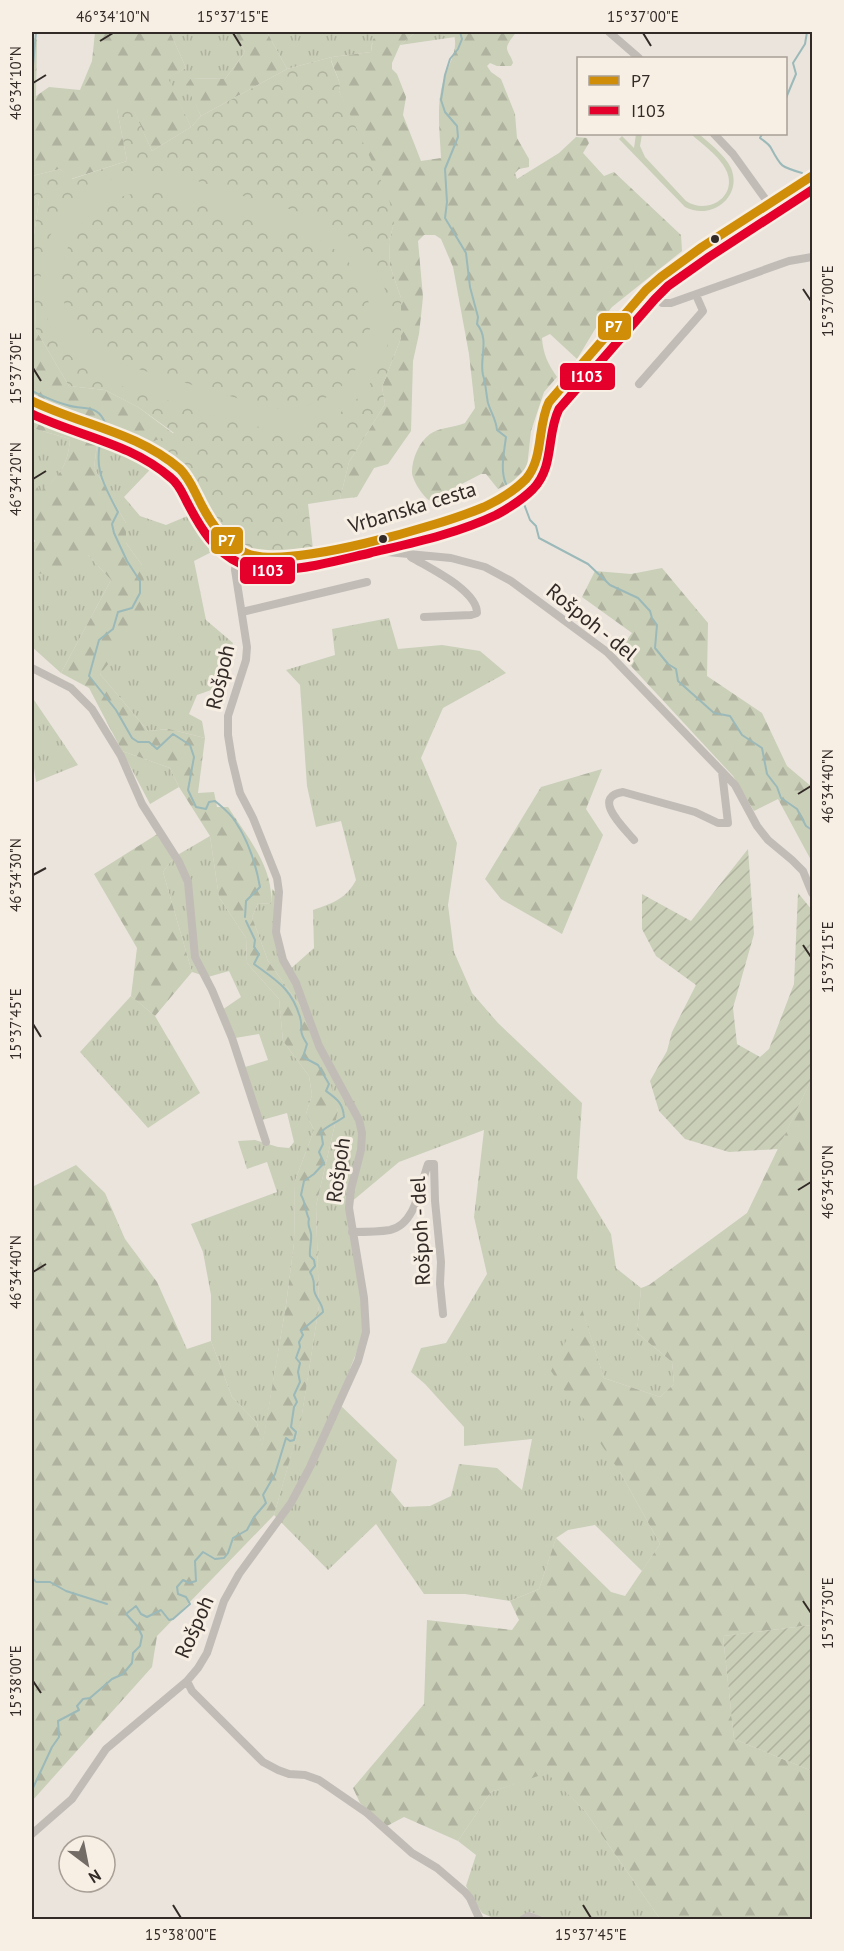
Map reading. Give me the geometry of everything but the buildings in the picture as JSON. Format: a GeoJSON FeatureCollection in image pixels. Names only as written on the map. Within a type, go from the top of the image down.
{"type":"FeatureCollection","features":[{"type":"Feature","properties":{"kind":"street"},"geometry":{"type":"LineString","coordinates":[[609,32],[638,57]]}},
{"type":"Feature","properties":{"kind":"street"},"geometry":{"type":"LineString","coordinates":[[715,135],[739,161],[769,204]]}},
{"type":"Feature","properties":{"kind":"street"},"geometry":{"type":"LineString","coordinates":[[813,176],[678,263],[646,290],[662,303],[696,295],[789,261],[813,257]]}},
{"type":"Feature","properties":{"kind":"street","name":"Vrbanska cesta"},"geometry":{"type":"LineString","coordinates":[[32,401],[46,409],[108,429],[169,461],[187,476],[210,519],[226,541],[258,557],[281,558],[352,545],[451,519],[502,497],[517,486],[534,468],[540,420],[549,402],[646,290]]}},
{"type":"Feature","properties":{"kind":"street"},"geometry":{"type":"LineString","coordinates":[[639,384],[703,311],[696,295]]}},
{"type":"Feature","properties":{"kind":"street","name":"Rošpoh - del"},"geometry":{"type":"LineString","coordinates":[[352,545],[366,550],[408,556],[451,558],[485,567],[510,581],[607,652],[735,785],[756,826],[768,840],[803,871],[813,893]]}},
{"type":"Feature","properties":{"kind":"street","name":"Rošpoh"},"geometry":{"type":"LineString","coordinates":[[32,1834],[72,1799],[106,1749],[187,1682],[207,1653],[224,1601],[239,1574],[291,1503],[301,1485],[358,1360],[366,1332],[366,1318],[349,1208],[351,1189],[361,1150],[362,1133],[359,1120],[319,1046],[296,983],[283,960],[276,932],[279,891],[277,878],[253,818],[240,793],[230,750],[228,716],[246,660],[247,647],[235,570],[237,548]]}},
{"type":"Feature","properties":{"kind":"street","name":"Rošpoh - del"},"geometry":{"type":"LineString","coordinates":[[408,556],[464,591],[477,608],[477,613],[471,615],[424,616]]}},
{"type":"Feature","properties":{"kind":"street"},"geometry":{"type":"LineString","coordinates":[[242,612],[367,582]]}},
{"type":"Feature","properties":{"kind":"street"},"geometry":{"type":"LineString","coordinates":[[32,668],[71,688],[92,709],[121,756],[142,804],[179,862],[188,882],[195,957],[232,1038],[266,1142]]}},
{"type":"Feature","properties":{"kind":"street"},"geometry":{"type":"LineString","coordinates":[[634,840],[612,814],[609,800],[615,795],[623,792],[684,809],[718,823],[728,823],[722,772]]}},
{"type":"Feature","properties":{"kind":"street","name":"Rošpoh - del"},"geometry":{"type":"LineString","coordinates":[[352,1232],[390,1230],[404,1224],[411,1214],[428,1164],[434,1164],[442,1314]]}},
{"type":"Feature","properties":{"kind":"street","name":"Rošpoh"},"geometry":{"type":"LineString","coordinates":[[187,1682],[192,1691],[263,1762],[289,1774],[305,1774],[319,1780],[367,1813],[412,1853],[437,1869],[465,1892],[480,1920]]}},
{"type":"Feature","properties":{"kind":"street"},"geometry":{"type":"LineString","coordinates":[[522,1920],[529,1916],[539,1920]]}},
{"type":"Feature","properties":{"kind":"green space"},"geometry":{"type":"Polygon","coordinates":[[[95,32],[170,32],[186,68],[168,78],[191,127],[152,151],[129,101],[117,109],[127,161],[71,179],[60,169],[32,176],[32,37],[37,40],[36,96],[49,87],[80,90],[92,61],[95,32]]]}},
{"type":"Feature","properties":{"kind":"green space"},"geometry":{"type":"Polygon","coordinates":[[[170,32],[234,32],[245,52],[225,79],[191,78],[187,85],[201,116],[191,127],[167,78],[186,68],[170,32]]]}},
{"type":"Feature","properties":{"kind":"green space"},"geometry":{"type":"Polygon","coordinates":[[[234,32],[267,32],[287,69],[201,116],[186,85],[191,78],[225,79],[245,52],[234,32]]]}},
{"type":"Feature","properties":{"kind":"green space"},"geometry":{"type":"Polygon","coordinates":[[[267,32],[390,32],[372,43],[371,52],[332,57],[287,69],[267,32]]]}},
{"type":"Feature","properties":{"kind":"green space"},"geometry":{"type":"Polygon","coordinates":[[[390,32],[416,32],[400,45],[392,63],[392,69],[397,74],[406,97],[403,115],[421,161],[441,158],[440,101],[443,82],[454,51],[453,32],[516,32],[507,47],[513,63],[511,66],[497,66],[490,63],[487,66],[501,79],[515,114],[517,138],[529,159],[529,167],[519,169],[515,173],[517,179],[559,153],[576,137],[587,138],[589,143],[583,153],[604,176],[614,172],[681,235],[682,251],[612,307],[597,326],[577,359],[550,334],[542,338],[546,359],[557,377],[544,392],[531,431],[527,467],[512,482],[498,489],[486,474],[481,474],[458,486],[457,498],[440,504],[427,499],[415,483],[412,467],[415,456],[419,446],[430,434],[465,423],[475,408],[469,354],[453,267],[441,239],[435,235],[424,235],[418,241],[423,297],[413,361],[411,431],[388,464],[374,468],[357,497],[340,499],[349,462],[385,404],[382,387],[401,338],[401,298],[390,266],[389,241],[394,223],[339,91],[340,84],[331,60],[332,57],[371,52],[373,39],[390,32]]]}},
{"type":"Feature","properties":{"kind":"green space"},"geometry":{"type":"Polygon","coordinates":[[[416,32],[453,32],[455,37],[400,45],[416,32]]]}},
{"type":"Feature","properties":{"kind":"green space"},"geometry":{"type":"Polygon","coordinates":[[[332,57],[331,61],[340,84],[339,91],[389,198],[394,223],[389,241],[390,266],[401,298],[401,338],[382,387],[385,404],[349,462],[340,499],[308,504],[313,549],[283,557],[258,552],[233,541],[220,526],[195,480],[186,470],[147,444],[174,433],[138,407],[105,390],[69,386],[36,330],[33,242],[39,200],[32,195],[32,176],[60,169],[72,179],[127,161],[117,109],[124,97],[129,100],[152,151],[191,127],[201,116],[287,69],[332,57]]]}},
{"type":"Feature","properties":{"kind":"green space"},"geometry":{"type":"Polygon","coordinates":[[[636,135],[642,135],[640,146],[645,157],[686,201],[694,205],[711,205],[724,196],[729,181],[727,172],[720,161],[692,135],[700,135],[721,154],[731,168],[734,179],[729,197],[722,204],[705,211],[695,211],[685,207],[619,139],[622,136],[634,148],[636,135]]]}},
{"type":"Feature","properties":{"kind":"green space"},"geometry":{"type":"Polygon","coordinates":[[[153,172],[192,180],[312,217],[334,227],[352,239],[367,255],[378,273],[386,293],[390,314],[389,335],[384,356],[375,376],[359,397],[338,414],[318,423],[298,428],[278,429],[237,422],[124,387],[94,374],[76,361],[62,346],[44,309],[41,268],[46,248],[54,228],[70,206],[102,183],[127,174],[153,172]],[[152,192],[118,198],[92,213],[73,236],[63,263],[62,292],[71,320],[89,344],[118,363],[270,408],[306,406],[334,392],[355,370],[367,343],[370,313],[363,284],[344,258],[314,238],[171,195],[152,192]]]}},
{"type":"Feature","properties":{"kind":"green space"},"geometry":{"type":"Polygon","coordinates":[[[32,195],[39,200],[33,242],[36,330],[69,386],[105,390],[138,407],[174,434],[147,444],[115,427],[97,444],[94,468],[126,523],[126,543],[142,565],[148,615],[100,674],[148,731],[169,729],[205,738],[198,793],[214,792],[217,807],[228,807],[264,865],[271,890],[271,904],[258,903],[252,917],[268,961],[300,1006],[323,1056],[338,1111],[316,1206],[319,1306],[301,1421],[274,1515],[157,1636],[152,1667],[32,1801],[32,1187],[76,1165],[105,1193],[125,1239],[157,1282],[187,1349],[211,1341],[232,1397],[257,1423],[262,1446],[294,1243],[295,1181],[314,1130],[306,1114],[312,1095],[309,1076],[283,1041],[279,999],[247,963],[246,938],[219,897],[210,836],[179,787],[170,768],[122,751],[89,688],[61,673],[111,580],[88,555],[69,572],[32,574],[32,545],[35,541],[32,536],[32,478],[40,492],[53,481],[65,463],[70,439],[32,428],[32,195]]]}},
{"type":"Feature","properties":{"kind":"green space"},"geometry":{"type":"Polygon","coordinates":[[[115,427],[165,454],[124,497],[140,516],[166,525],[209,507],[220,526],[233,541],[194,561],[206,620],[233,643],[214,689],[197,695],[189,714],[202,721],[205,738],[169,729],[148,731],[100,674],[142,565],[126,543],[126,523],[94,468],[97,444],[115,427]]]}},
{"type":"Feature","properties":{"kind":"green space"},"geometry":{"type":"Polygon","coordinates":[[[32,428],[70,439],[62,469],[40,493],[32,478],[32,428]]]}},
{"type":"Feature","properties":{"kind":"green space"},"geometry":{"type":"Polygon","coordinates":[[[88,555],[111,580],[61,673],[32,647],[32,574],[88,555]]]}},
{"type":"Feature","properties":{"kind":"green space"},"geometry":{"type":"Polygon","coordinates":[[[662,568],[708,623],[707,676],[762,713],[787,766],[812,787],[812,862],[778,799],[754,811],[733,776],[618,652],[632,633],[582,597],[595,571],[631,574],[662,568]]]}},
{"type":"Feature","properties":{"kind":"green space"},"geometry":{"type":"Polygon","coordinates":[[[389,618],[398,649],[442,645],[480,651],[506,673],[443,708],[421,758],[457,843],[448,905],[454,952],[472,993],[498,1023],[582,1103],[577,1178],[611,1234],[616,1268],[641,1288],[637,1333],[672,1362],[674,1384],[660,1397],[604,1378],[582,1310],[620,1472],[660,1544],[642,1571],[595,1525],[568,1530],[556,1538],[539,1589],[510,1601],[465,1594],[424,1594],[376,1524],[328,1570],[274,1515],[301,1420],[319,1306],[316,1206],[338,1111],[300,1006],[268,961],[252,917],[258,903],[271,904],[272,889],[276,892],[274,934],[278,953],[287,972],[314,948],[313,910],[343,896],[356,880],[341,821],[316,827],[307,786],[300,685],[286,670],[335,655],[332,629],[389,618]],[[484,1130],[399,1162],[350,1203],[366,1328],[337,1402],[397,1460],[391,1491],[404,1507],[430,1506],[451,1496],[459,1464],[497,1468],[522,1490],[532,1439],[464,1446],[464,1427],[411,1372],[421,1348],[446,1343],[487,1274],[474,1217],[484,1130]]]}},
{"type":"Feature","properties":{"kind":"green space"},"geometry":{"type":"Polygon","coordinates":[[[32,697],[78,765],[36,782],[32,754],[32,697]]]}},
{"type":"Feature","properties":{"kind":"green space"},"geometry":{"type":"Polygon","coordinates":[[[122,751],[170,768],[179,787],[150,804],[122,751]]]}},
{"type":"Feature","properties":{"kind":"green space"},"geometry":{"type":"Polygon","coordinates":[[[602,769],[586,809],[603,835],[562,934],[501,899],[485,879],[541,787],[602,769]]]}},
{"type":"Feature","properties":{"kind":"green space"},"geometry":{"type":"Polygon","coordinates":[[[159,833],[174,857],[163,872],[192,972],[155,1016],[131,996],[137,948],[94,874],[159,833]]]}},
{"type":"Feature","properties":{"kind":"green space"},"geometry":{"type":"Polygon","coordinates":[[[210,836],[219,897],[246,938],[247,963],[279,999],[283,1041],[309,1076],[312,1095],[306,1114],[314,1130],[295,1181],[294,1243],[262,1448],[257,1423],[232,1397],[211,1341],[211,1295],[203,1252],[191,1224],[277,1192],[267,1162],[247,1169],[238,1141],[255,1140],[289,1148],[294,1142],[287,1113],[262,1120],[245,1067],[268,1060],[259,1034],[235,1038],[222,1010],[241,997],[229,971],[208,977],[192,972],[163,872],[174,857],[210,836]]]}},
{"type":"Feature","properties":{"kind":"green space"},"geometry":{"type":"Polygon","coordinates":[[[748,849],[754,934],[733,1008],[737,1044],[760,1057],[769,1049],[794,984],[798,893],[812,910],[812,1078],[778,1149],[729,1152],[685,1139],[659,1111],[650,1081],[667,1051],[672,1032],[696,985],[656,956],[642,929],[642,894],[691,921],[748,849]]]}},
{"type":"Feature","properties":{"kind":"green space"},"geometry":{"type":"Polygon","coordinates":[[[131,996],[155,1016],[200,1093],[148,1128],[80,1052],[131,996]]]}},
{"type":"Feature","properties":{"kind":"green space"},"geometry":{"type":"Polygon","coordinates":[[[812,1078],[812,1625],[723,1636],[734,1739],[812,1771],[812,1919],[660,1919],[585,1811],[547,1773],[491,1792],[458,1841],[404,1817],[387,1826],[360,1803],[353,1788],[424,1704],[427,1620],[512,1630],[519,1620],[510,1601],[539,1589],[556,1538],[611,1592],[625,1596],[660,1544],[620,1472],[551,1371],[582,1309],[604,1378],[660,1397],[674,1384],[672,1362],[637,1333],[641,1288],[649,1285],[747,1213],[812,1078]]]}},
{"type":"Feature","properties":{"kind":"green space"},"geometry":{"type":"Polygon","coordinates":[[[812,1625],[812,1771],[734,1739],[723,1636],[812,1625]]]}},
{"type":"Feature","properties":{"kind":"green space"},"geometry":{"type":"Polygon","coordinates":[[[547,1772],[585,1811],[660,1919],[544,1919],[531,1912],[519,1919],[495,1919],[482,1913],[466,1886],[476,1855],[458,1841],[491,1792],[547,1772]]]}},
{"type":"Feature","properties":{"kind":"waterway"},"geometry":{"type":"LineString","coordinates":[[32,77],[36,32]]}},
{"type":"Feature","properties":{"kind":"waterway"},"geometry":{"type":"LineString","coordinates":[[460,32],[462,39],[450,59],[441,100],[445,112],[457,126],[458,137],[445,169],[447,202],[445,218],[466,253],[470,287],[478,317],[477,324],[483,336],[482,369],[488,403],[497,430],[506,437],[503,467],[506,484]]}},
{"type":"Feature","properties":{"kind":"waterway"},"geometry":{"type":"LineString","coordinates":[[787,96],[796,74],[793,63],[805,44],[807,32]]}},
{"type":"Feature","properties":{"kind":"waterway"},"geometry":{"type":"LineString","coordinates":[[762,135],[760,138],[769,145],[782,165],[802,173]]}},
{"type":"Feature","properties":{"kind":"waterway"},"geometry":{"type":"LineString","coordinates":[[32,391],[63,404],[95,411],[103,418],[106,425]]}},
{"type":"Feature","properties":{"kind":"waterway"},"geometry":{"type":"LineString","coordinates":[[104,431],[100,443],[100,473],[118,512],[112,524],[114,533],[127,561],[140,581],[140,593],[132,608],[118,612],[113,629],[99,640],[89,676],[116,710],[132,738],[138,742],[149,742],[157,749],[173,734],[190,745],[194,757],[188,790],[196,807],[206,809],[209,802],[215,801],[226,810],[240,828],[254,861],[260,887],[246,901],[245,917]]}},
{"type":"Feature","properties":{"kind":"waterway"},"geometry":{"type":"LineString","coordinates":[[512,494],[524,504],[530,520],[536,526],[539,538],[588,564],[610,585],[638,598],[650,611],[657,625],[655,648],[668,664],[676,669],[678,681],[714,713],[730,716],[742,735],[762,748],[767,774],[777,787],[781,798],[797,809],[806,826],[812,830]]}},
{"type":"Feature","properties":{"kind":"waterway"},"geometry":{"type":"LineString","coordinates":[[32,1790],[59,1737],[58,1721],[79,1710],[77,1706],[83,1699],[90,1698],[112,1679],[123,1674],[132,1663],[133,1653],[140,1646],[142,1636],[138,1627],[126,1614],[136,1606],[141,1614],[147,1617],[161,1610],[169,1620],[190,1604],[186,1597],[178,1594],[177,1587],[183,1580],[189,1583],[196,1581],[195,1561],[203,1552],[215,1559],[224,1558],[233,1538],[247,1530],[266,1503],[263,1495],[275,1474],[286,1438],[290,1441],[294,1440],[296,1432],[291,1427],[297,1402],[294,1395],[300,1382],[298,1372],[300,1363],[296,1358],[303,1335],[301,1331],[323,1312],[314,1292],[314,1281],[310,1272],[315,1266],[310,1256],[309,1219],[301,1195],[304,1181],[324,1163],[319,1152],[323,1144],[321,1132],[344,1117],[339,1102],[326,1091],[329,1084],[318,1065],[303,1057],[307,1044],[301,1032],[300,1017],[288,992],[254,964],[259,954],[254,947],[255,940],[246,921]]}},
{"type":"Feature","properties":{"kind":"waterway"},"geometry":{"type":"LineString","coordinates":[[32,1577],[36,1582],[50,1582],[66,1591],[107,1604]]}},
{"type":"Feature","properties":{"kind":"transit line","name":"P7"},"geometry":{"type":"LineString","coordinates":[[32,401],[127,438],[163,456],[185,475],[217,529],[230,543],[246,553],[266,557],[294,556],[364,544],[401,534],[484,507],[506,495],[526,479],[536,461],[545,411],[549,402],[646,290],[702,247],[812,176]]}},
{"type":"Feature","properties":{"kind":"transit line","name":"I103"},"geometry":{"type":"LineString","coordinates":[[32,414],[122,448],[155,466],[177,484],[198,522],[216,546],[232,559],[249,567],[272,570],[312,566],[434,537],[465,528],[496,515],[529,493],[545,470],[559,409],[655,299],[668,286],[709,257],[812,190]]}}]}
